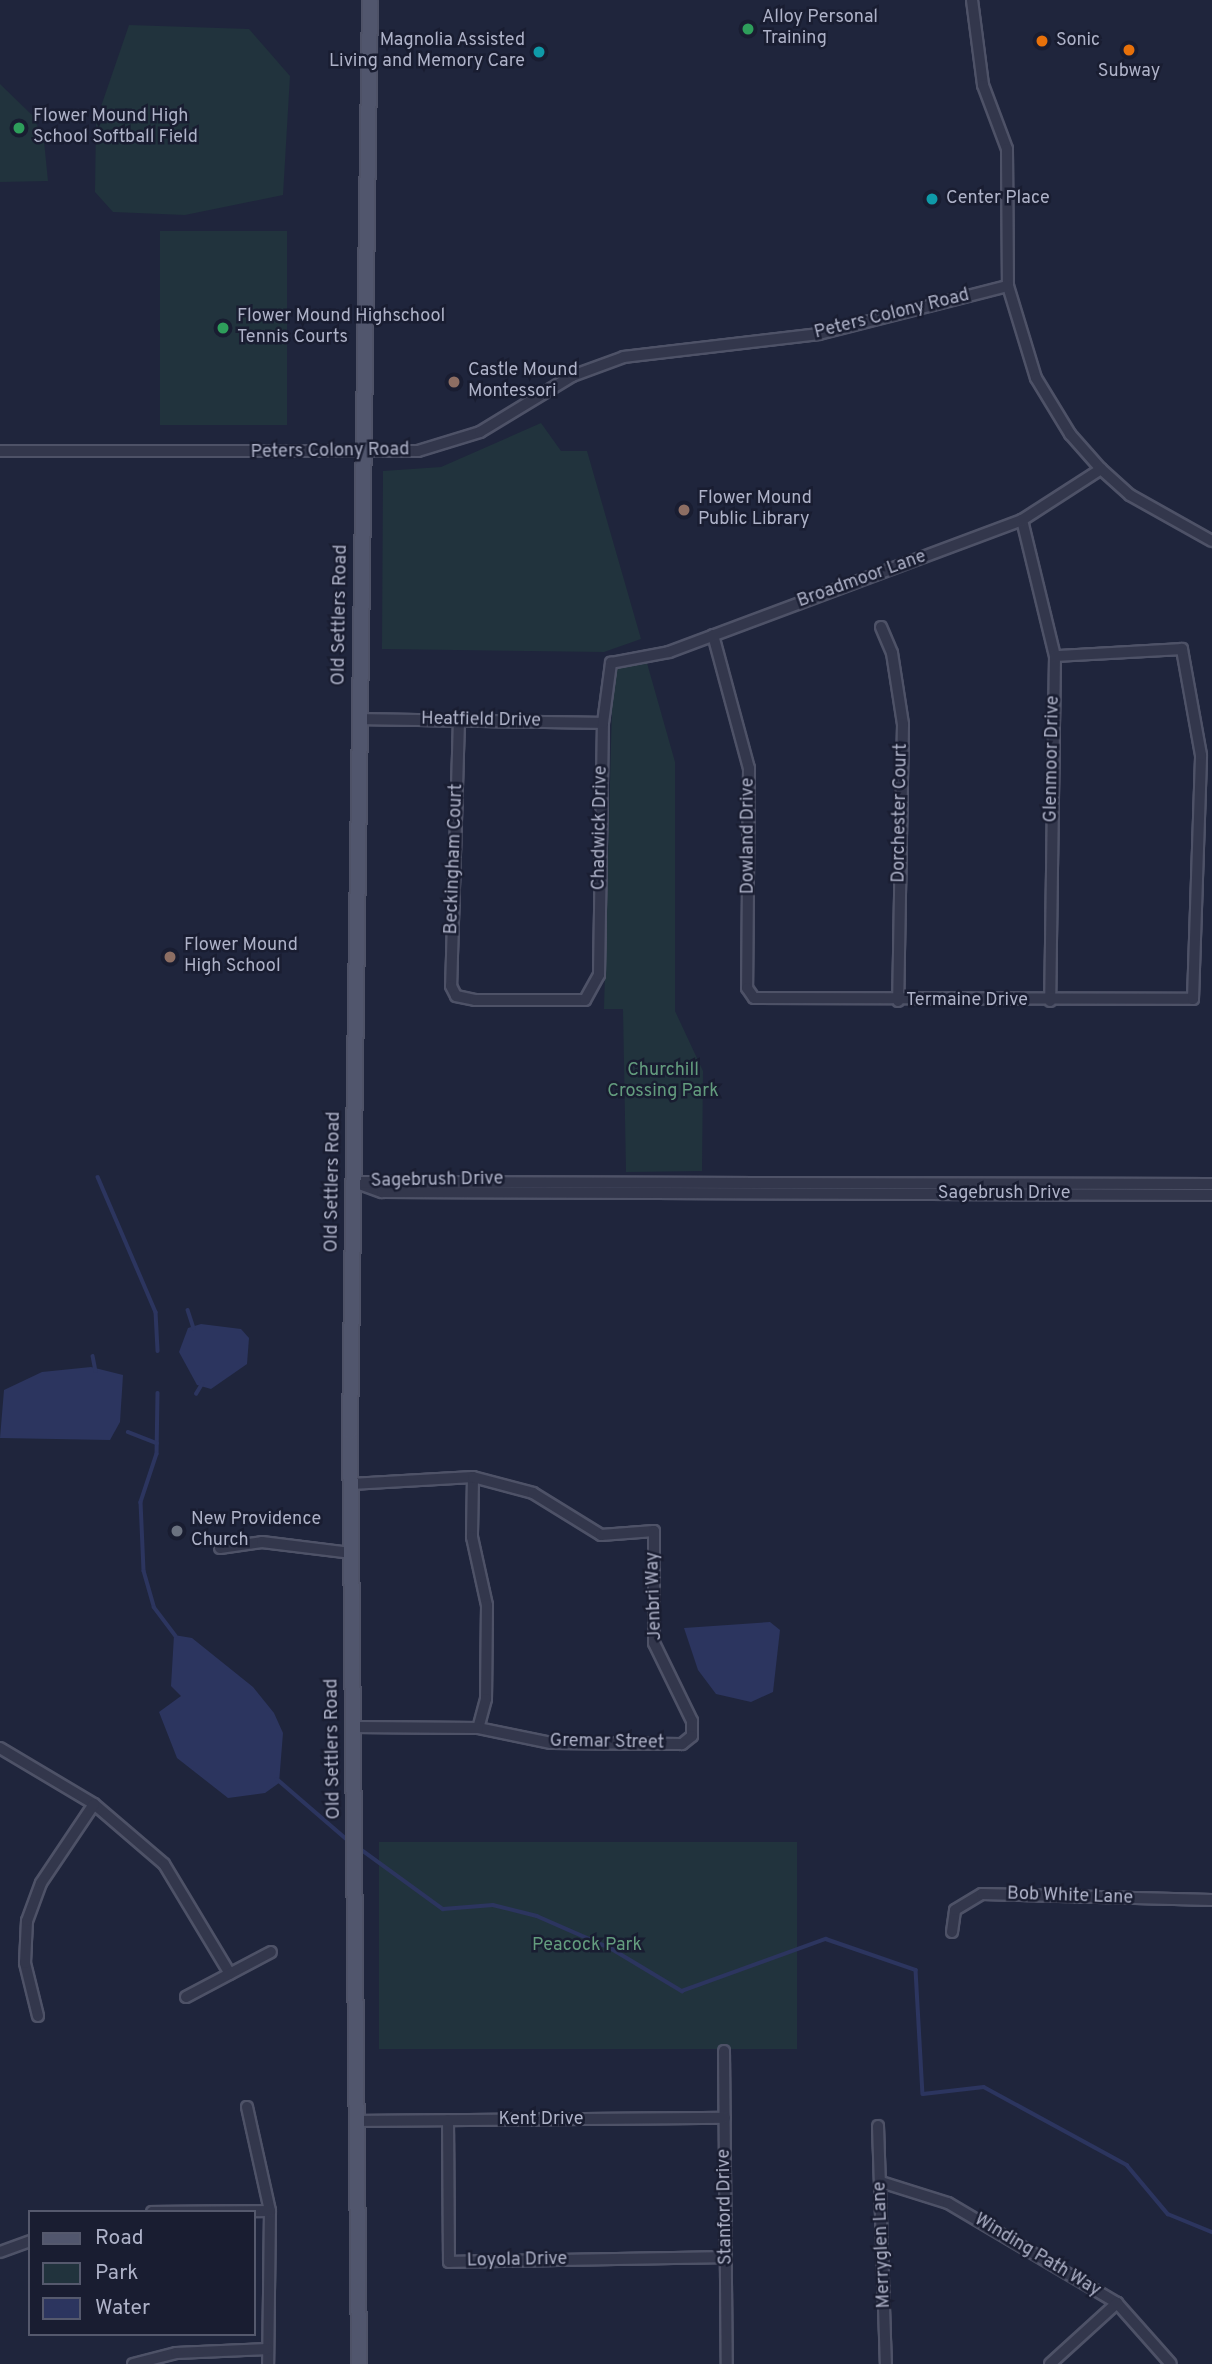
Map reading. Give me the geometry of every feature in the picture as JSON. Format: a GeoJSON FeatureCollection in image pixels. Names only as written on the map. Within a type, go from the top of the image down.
{"type":"FeatureCollection","features":[{"type":"Feature","properties":{"kind":"main road","name":"Old Settlers Road"},"geometry":{"type":"LineString","coordinates":[[359,2364],[351,1485],[362,454],[370,0]]}},
{"type":"Feature","properties":{"kind":"street"},"geometry":{"type":"LineString","coordinates":[[972,0],[983,85],[1007,149],[1008,286],[1018,331],[1048,403],[1101,469],[1130,495],[1212,541]]}},
{"type":"Feature","properties":{"kind":"street","name":"Peters Colony Road"},"geometry":{"type":"LineString","coordinates":[[0,451],[362,454],[465,439],[572,376],[624,357],[819,334],[1008,286]]}},
{"type":"Feature","properties":{"kind":"street","name":"Broadmoor Lane"},"geometry":{"type":"LineString","coordinates":[[611,663],[713,635],[1022,520],[1101,469]]}},
{"type":"Feature","properties":{"kind":"street","name":"Glenmoor Drive"},"geometry":{"type":"LineString","coordinates":[[1022,520],[1055,656],[1050,1001]]}},
{"type":"Feature","properties":{"kind":"street","name":"Dorchester Court"},"geometry":{"type":"LineString","coordinates":[[881,628],[892,653],[903,724],[898,1001]]}},
{"type":"Feature","properties":{"kind":"street","name":"Dowland Drive"},"geometry":{"type":"LineString","coordinates":[[713,635],[749,768],[747,988],[754,998]]}},
{"type":"Feature","properties":{"kind":"street"},"geometry":{"type":"LineString","coordinates":[[1055,656],[1182,649],[1201,755],[1198,910],[1212,910]]}},
{"type":"Feature","properties":{"kind":"street","name":"Chadwick Drive"},"geometry":{"type":"LineString","coordinates":[[594,994],[603,723],[611,663]]}},
{"type":"Feature","properties":{"kind":"street","name":"Heatfield Drive"},"geometry":{"type":"LineString","coordinates":[[359,719],[603,723]]}},
{"type":"Feature","properties":{"kind":"street","name":"Beckingham Court"},"geometry":{"type":"LineString","coordinates":[[459,720],[456,996],[574,1000],[594,994]]}},
{"type":"Feature","properties":{"kind":"street","name":"Termaine Drive"},"geometry":{"type":"LineString","coordinates":[[754,998],[898,1001],[1193,999],[1198,910]]}},
{"type":"Feature","properties":{"kind":"street","name":"Sagebrush Drive"},"geometry":{"type":"LineString","coordinates":[[354,1182],[382,1192],[1212,1184]]}},
{"type":"Feature","properties":{"kind":"street","name":"Sagebrush Drive"},"geometry":{"type":"LineString","coordinates":[[799,1187],[1212,1195]]}},
{"type":"Feature","properties":{"kind":"street"},"geometry":{"type":"LineString","coordinates":[[351,1485],[473,1477],[472,1537],[487,1605],[486,1699],[478,1728]]}},
{"type":"Feature","properties":{"kind":"street","name":"Jenbri Way"},"geometry":{"type":"LineString","coordinates":[[473,1477],[533,1493],[601,1535],[654,1531],[654,1643],[692,1721],[692,1736]]}},
{"type":"Feature","properties":{"kind":"street"},"geometry":{"type":"LineString","coordinates":[[220,1548],[262,1542],[352,1553]]}},
{"type":"Feature","properties":{"kind":"street","name":"Gremar Street"},"geometry":{"type":"LineString","coordinates":[[354,1727],[478,1728],[551,1743],[682,1744],[692,1736]]}},
{"type":"Feature","properties":{"kind":"street"},"geometry":{"type":"LineString","coordinates":[[0,1748],[94,1804],[164,1864],[230,1973]]}},
{"type":"Feature","properties":{"kind":"street"},"geometry":{"type":"LineString","coordinates":[[38,2016],[25,1963],[27,1921],[41,1882],[94,1804]]}},
{"type":"Feature","properties":{"kind":"street","name":"Bob White Lane"},"geometry":{"type":"LineString","coordinates":[[953,1932],[955,1910],[982,1894],[1212,1900]]}},
{"type":"Feature","properties":{"kind":"street"},"geometry":{"type":"LineString","coordinates":[[186,1997],[271,1952]]}},
{"type":"Feature","properties":{"kind":"street","name":"Stanford Drive"},"geometry":{"type":"LineString","coordinates":[[724,2050],[727,2364]]}},
{"type":"Feature","properties":{"kind":"street"},"geometry":{"type":"LineString","coordinates":[[247,2107],[270,2211],[268,2364]]}},
{"type":"Feature","properties":{"kind":"street","name":"Kent Drive"},"geometry":{"type":"LineString","coordinates":[[357,2121],[725,2118]]}},
{"type":"Feature","properties":{"kind":"street","name":"Loyola Drive"},"geometry":{"type":"LineString","coordinates":[[448,2120],[449,2262],[726,2257]]}},
{"type":"Feature","properties":{"kind":"street","name":"Merryglen Lane"},"geometry":{"type":"LineString","coordinates":[[878,2126],[886,2364]]}},
{"type":"Feature","properties":{"kind":"street","name":"Winding Path Way"},"geometry":{"type":"LineString","coordinates":[[881,2182],[948,2203],[1117,2303],[1171,2364]]}},
{"type":"Feature","properties":{"kind":"street"},"geometry":{"type":"LineString","coordinates":[[256,2211],[270,2211]]}},
{"type":"Feature","properties":{"kind":"street"},"geometry":{"type":"LineString","coordinates":[[0,2252],[28,2242]]}},
{"type":"Feature","properties":{"kind":"street"},"geometry":{"type":"LineString","coordinates":[[1050,2364],[1117,2303]]}},
{"type":"Feature","properties":{"kind":"street"},"geometry":{"type":"LineString","coordinates":[[133,2364],[176,2353],[268,2349]]}},
{"type":"Feature","properties":{"kind":"green space"},"geometry":{"type":"Polygon","coordinates":[[[129,25],[249,29],[290,76],[283,195],[185,215],[113,212],[95,192],[96,121],[129,25]]]}},
{"type":"Feature","properties":{"kind":"green space","name":"Flower Mound High School Softball Field"},"geometry":{"type":"Polygon","coordinates":[[[0,84],[33,116],[44,141],[48,181],[0,182],[0,84]]]}},
{"type":"Feature","properties":{"kind":"green space","name":"Flower Mound Highschool Tennis Courts"},"geometry":{"type":"Polygon","coordinates":[[[160,231],[287,231],[287,425],[160,425],[160,231]]]}},
{"type":"Feature","properties":{"kind":"green space"},"geometry":{"type":"Polygon","coordinates":[[[541,423],[561,451],[587,451],[641,639],[604,652],[382,649],[383,471],[441,467],[541,423]]]}},
{"type":"Feature","properties":{"kind":"green space","name":"Churchill Crossing Park"},"geometry":{"type":"Polygon","coordinates":[[[647,663],[675,762],[675,1011],[703,1071],[702,1171],[626,1172],[623,1009],[604,1009],[613,669],[647,663]]]}},
{"type":"Feature","properties":{"kind":"green space","name":"Peacock Park"},"geometry":{"type":"Polygon","coordinates":[[[379,1842],[797,1842],[797,2049],[379,2049],[379,1842]]]}},
{"type":"Feature","properties":{"kind":"water"},"geometry":{"type":"Polygon","coordinates":[[[201,1324],[241,1329],[249,1338],[247,1364],[211,1389],[197,1385],[179,1352],[188,1328],[201,1324]]]}},
{"type":"Feature","properties":{"kind":"water"},"geometry":{"type":"Polygon","coordinates":[[[91,1367],[123,1375],[120,1422],[110,1440],[0,1438],[4,1390],[42,1372],[91,1367]]]}},
{"type":"Feature","properties":{"kind":"water"},"geometry":{"type":"Polygon","coordinates":[[[770,1622],[780,1630],[773,1692],[751,1702],[716,1694],[698,1670],[684,1628],[770,1622]]]}},
{"type":"Feature","properties":{"kind":"water"},"geometry":{"type":"Polygon","coordinates":[[[174,1635],[192,1638],[253,1687],[274,1713],[283,1733],[279,1783],[265,1793],[228,1798],[177,1758],[159,1712],[181,1696],[171,1686],[174,1635]]]}},
{"type":"Feature","properties":{"kind":"waterway"},"geometry":{"type":"LineString","coordinates":[[98,1177],[156,1312],[158,1351]]}},
{"type":"Feature","properties":{"kind":"waterway"},"geometry":{"type":"LineString","coordinates":[[188,1310],[194,1328]]}},
{"type":"Feature","properties":{"kind":"waterway"},"geometry":{"type":"LineString","coordinates":[[93,1356],[96,1371]]}},
{"type":"Feature","properties":{"kind":"waterway"},"geometry":{"type":"LineString","coordinates":[[196,1394],[202,1384]]}},
{"type":"Feature","properties":{"kind":"waterway"},"geometry":{"type":"LineString","coordinates":[[158,1393],[157,1454],[141,1502],[144,1571],[154,1607],[176,1636]]}},
{"type":"Feature","properties":{"kind":"waterway"},"geometry":{"type":"LineString","coordinates":[[128,1432],[157,1443]]}},
{"type":"Feature","properties":{"kind":"waterway"},"geometry":{"type":"LineString","coordinates":[[277,1779],[350,1842]]}},
{"type":"Feature","properties":{"kind":"waterway"},"geometry":{"type":"LineString","coordinates":[[359,1848],[443,1909],[493,1905],[537,1916],[612,1949],[682,1991],[826,1939],[916,1970],[923,2094],[984,2087],[1127,2165],[1168,2214],[1212,2232]]}},
{"type":"Feature","properties":{"kind":"place","name":"Alloy Personal Training"},"geometry":{"type":"Point","coordinates":[748,29]}},
{"type":"Feature","properties":{"kind":"place","name":"Sonic"},"geometry":{"type":"Point","coordinates":[1042,41]}},
{"type":"Feature","properties":{"kind":"place","name":"Subway"},"geometry":{"type":"Point","coordinates":[1129,50]}},
{"type":"Feature","properties":{"kind":"place","name":"Magnolia Assisted Living and Memory Care"},"geometry":{"type":"Point","coordinates":[539,52]}},
{"type":"Feature","properties":{"kind":"place","name":"Flower Mound High School Softball Field"},"geometry":{"type":"Point","coordinates":[19,128]}},
{"type":"Feature","properties":{"kind":"place","name":"Center Place"},"geometry":{"type":"Point","coordinates":[932,199]}},
{"type":"Feature","properties":{"kind":"place","name":"Flower Mound Highschool Tennis Courts"},"geometry":{"type":"Point","coordinates":[223,328]}},
{"type":"Feature","properties":{"kind":"place","name":"Castle Mound Montessori"},"geometry":{"type":"Point","coordinates":[454,382]}},
{"type":"Feature","properties":{"kind":"place","name":"Flower Mound Public Library"},"geometry":{"type":"Point","coordinates":[684,510]}},
{"type":"Feature","properties":{"kind":"place","name":"Flower Mound High School"},"geometry":{"type":"Point","coordinates":[170,957]}},
{"type":"Feature","properties":{"kind":"place","name":"New Providence Church"},"geometry":{"type":"Point","coordinates":[177,1531]}}]}
